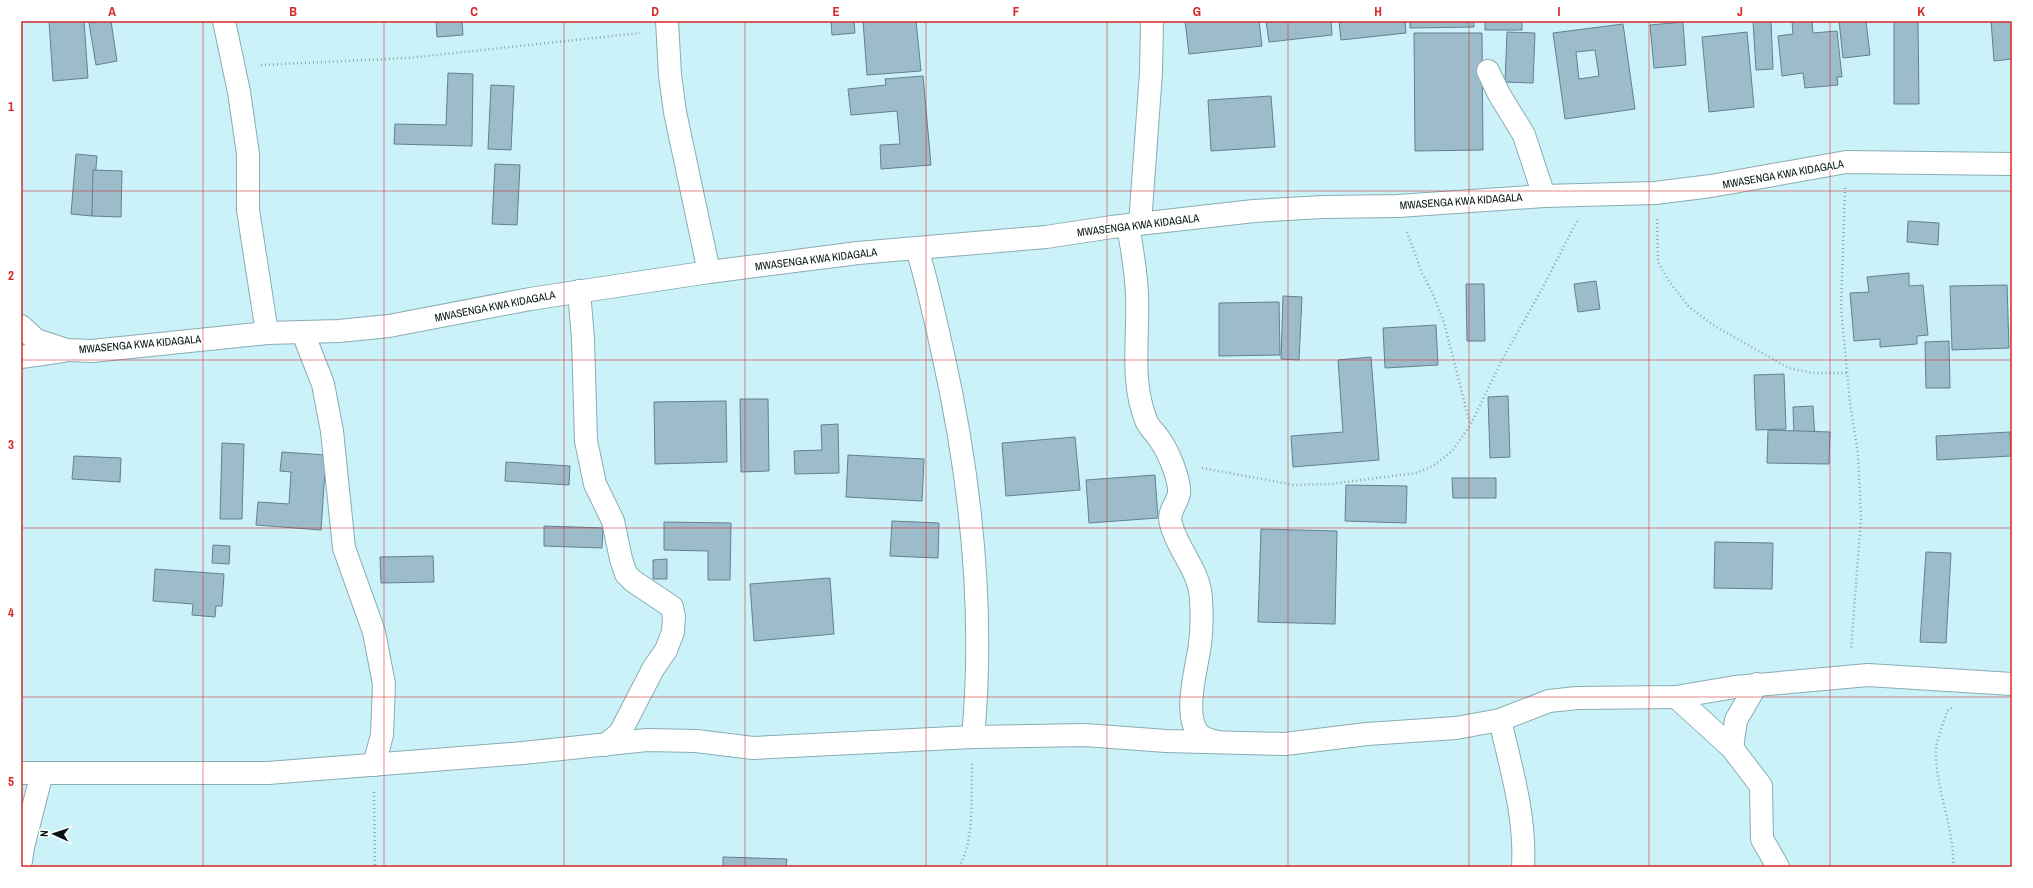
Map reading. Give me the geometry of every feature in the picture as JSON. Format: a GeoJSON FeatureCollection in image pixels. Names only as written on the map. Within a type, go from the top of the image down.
{"type":"FeatureCollection","features":[{"type":"Feature","properties":{"kind":"street"},"geometry":{"type":"LineString","coordinates":[[224,21],[234,65],[248,154],[248,210],[267,333]]}},
{"type":"Feature","properties":{"kind":"street"},"geometry":{"type":"LineString","coordinates":[[1152,21],[1151,72],[1134,225],[1134,258],[1137,294],[1136,375],[1146,421],[1161,441],[1170,460],[1179,494],[1172,507],[1170,523],[1183,552],[1193,568],[1201,592],[1202,616],[1200,643],[1193,690],[1192,713],[1194,725],[1199,734],[1204,738],[1217,742]]}},
{"type":"Feature","properties":{"kind":"street"},"geometry":{"type":"LineString","coordinates":[[667,26],[675,112],[709,272]]}},
{"type":"Feature","properties":{"kind":"street"},"geometry":{"type":"LineString","coordinates":[[1488,71],[1499,94],[1524,135],[1544,196]]}},
{"type":"Feature","properties":{"kind":"street","name":"MWASENGA KWA KIDAGALA"},"geometry":{"type":"LineString","coordinates":[[21,326],[36,340],[66,350],[92,351],[267,333],[339,331],[389,326],[579,291],[709,272],[858,253],[1046,237],[1254,211],[1322,207],[1398,206],[1580,194],[1647,193],[1711,186],[1846,162],[2012,164]]}},
{"type":"Feature","properties":{"kind":"street"},"geometry":{"type":"LineString","coordinates":[[917,248],[929,288],[952,395],[968,484],[978,633],[976,701],[973,737]]}},
{"type":"Feature","properties":{"kind":"street"},"geometry":{"type":"LineString","coordinates":[[579,291],[583,339],[586,441],[595,484],[613,521],[621,559],[626,574],[633,581],[672,607],[674,618],[672,632],[666,650],[646,681],[620,733],[605,745]]}},
{"type":"Feature","properties":{"kind":"street"},"geometry":{"type":"LineString","coordinates":[[303,332],[323,384],[332,431],[344,548],[374,632],[384,684],[382,736],[374,765]]}},
{"type":"Feature","properties":{"kind":"street"},"geometry":{"type":"LineString","coordinates":[[21,357],[66,350]]}},
{"type":"Feature","properties":{"kind":"street"},"geometry":{"type":"LineString","coordinates":[[21,861],[32,773],[268,773],[605,745],[647,740],[696,741],[753,748],[973,737],[1085,735],[1166,741],[1285,744],[1367,734],[1456,728],[1500,720],[1549,701],[1577,698],[1676,697],[1757,684],[1868,674],[2012,684]]}},
{"type":"Feature","properties":{"kind":"street"},"geometry":{"type":"LineString","coordinates":[[1732,748],[1736,720],[1757,684]]}},
{"type":"Feature","properties":{"kind":"street"},"geometry":{"type":"LineString","coordinates":[[1676,697],[1732,748],[1761,786],[1762,839],[1778,867]]}},
{"type":"Feature","properties":{"kind":"street"},"geometry":{"type":"LineString","coordinates":[[1500,720],[1517,795],[1524,848],[1523,867]]}},
{"type":"Feature","properties":{"kind":"path"},"geometry":{"type":"LineString","coordinates":[[234,65],[408,58],[667,26]]}},
{"type":"Feature","properties":{"kind":"path"},"geometry":{"type":"LineString","coordinates":[[1846,162],[1841,308],[1847,373],[1858,454],[1861,518],[1849,676]]}},
{"type":"Feature","properties":{"kind":"path"},"geometry":{"type":"LineString","coordinates":[[1647,193],[1657,212],[1658,262],[1668,280],[1689,307],[1716,327],[1789,368],[1813,373],[1847,373]]}},
{"type":"Feature","properties":{"kind":"path"},"geometry":{"type":"LineString","coordinates":[[1170,460],[1208,469],[1294,485],[1330,484],[1416,473],[1433,466],[1452,450],[1471,424],[1501,362],[1577,224],[1580,194]]}},
{"type":"Feature","properties":{"kind":"path"},"geometry":{"type":"LineString","coordinates":[[1398,206],[1422,273],[1432,292],[1444,322],[1471,424]]}},
{"type":"Feature","properties":{"kind":"path"},"geometry":{"type":"LineString","coordinates":[[1953,707],[1947,711],[1936,752],[1943,802],[1953,855],[1953,867]]}},
{"type":"Feature","properties":{"kind":"path"},"geometry":{"type":"LineString","coordinates":[[959,867],[964,859],[971,819],[973,737]]}},
{"type":"Feature","properties":{"kind":"path"},"geometry":{"type":"LineString","coordinates":[[374,765],[376,867]]}},
{"type":"Feature","properties":{"kind":"building"},"geometry":{"type":"Polygon","coordinates":[[[49,21],[84,21],[88,78],[53,81],[49,21]]]}},
{"type":"Feature","properties":{"kind":"building"},"geometry":{"type":"Polygon","coordinates":[[[111,21],[117,61],[96,65],[89,23],[111,21]]]}},
{"type":"Feature","properties":{"kind":"building"},"geometry":{"type":"Polygon","coordinates":[[[436,21],[462,21],[463,35],[437,37],[436,21]]]}},
{"type":"Feature","properties":{"kind":"building"},"geometry":{"type":"Polygon","coordinates":[[[831,21],[854,21],[855,33],[832,35],[831,21]]]}},
{"type":"Feature","properties":{"kind":"building"},"geometry":{"type":"Polygon","coordinates":[[[863,21],[916,21],[921,71],[867,75],[863,21]]]}},
{"type":"Feature","properties":{"kind":"building"},"geometry":{"type":"Polygon","coordinates":[[[1185,21],[1259,21],[1262,46],[1189,54],[1185,21]]]}},
{"type":"Feature","properties":{"kind":"building"},"geometry":{"type":"Polygon","coordinates":[[[1266,21],[1331,21],[1332,35],[1269,42],[1266,21]]]}},
{"type":"Feature","properties":{"kind":"building"},"geometry":{"type":"Polygon","coordinates":[[[1339,21],[1405,21],[1406,33],[1341,40],[1339,21]]]}},
{"type":"Feature","properties":{"kind":"building"},"geometry":{"type":"Polygon","coordinates":[[[1410,21],[1474,21],[1474,27],[1410,28],[1410,21]]]}},
{"type":"Feature","properties":{"kind":"building"},"geometry":{"type":"Polygon","coordinates":[[[1485,21],[1522,21],[1522,30],[1485,30],[1485,21]]]}},
{"type":"Feature","properties":{"kind":"building"},"geometry":{"type":"Polygon","coordinates":[[[1753,21],[1771,21],[1773,69],[1756,70],[1753,21]]]}},
{"type":"Feature","properties":{"kind":"building"},"geometry":{"type":"Polygon","coordinates":[[[1792,21],[1812,21],[1813,33],[1837,31],[1842,77],[1837,77],[1838,85],[1805,88],[1803,73],[1782,76],[1778,36],[1793,34],[1792,21]]]}},
{"type":"Feature","properties":{"kind":"building"},"geometry":{"type":"Polygon","coordinates":[[[1839,21],[1866,21],[1870,55],[1843,58],[1839,21]]]}},
{"type":"Feature","properties":{"kind":"building"},"geometry":{"type":"Polygon","coordinates":[[[1894,21],[1918,21],[1919,104],[1894,104],[1894,21]]]}},
{"type":"Feature","properties":{"kind":"building"},"geometry":{"type":"Polygon","coordinates":[[[1991,21],[2012,21],[2012,59],[1994,61],[1991,21]]]}},
{"type":"Feature","properties":{"kind":"building"},"geometry":{"type":"Polygon","coordinates":[[[1683,22],[1686,65],[1654,68],[1650,25],[1683,22]]]}},
{"type":"Feature","properties":{"kind":"building"},"geometry":{"type":"Polygon","coordinates":[[[1623,24],[1635,109],[1565,119],[1553,33],[1623,24]],[[1595,50],[1576,52],[1579,79],[1599,76],[1595,50]]]}},
{"type":"Feature","properties":{"kind":"building"},"geometry":{"type":"Polygon","coordinates":[[[1507,32],[1535,33],[1533,83],[1505,82],[1507,32]]]}},
{"type":"Feature","properties":{"kind":"building"},"geometry":{"type":"Polygon","coordinates":[[[1747,32],[1754,107],[1709,112],[1702,37],[1747,32]]]}},
{"type":"Feature","properties":{"kind":"building"},"geometry":{"type":"Polygon","coordinates":[[[1414,33],[1482,33],[1483,150],[1415,151],[1414,33]]]}},
{"type":"Feature","properties":{"kind":"building"},"geometry":{"type":"Polygon","coordinates":[[[448,73],[473,74],[472,146],[394,144],[395,124],[446,125],[448,73]]]}},
{"type":"Feature","properties":{"kind":"building"},"geometry":{"type":"Polygon","coordinates":[[[923,76],[931,165],[881,169],[880,145],[900,144],[897,111],[851,115],[848,89],[886,85],[885,79],[923,76]]]}},
{"type":"Feature","properties":{"kind":"building"},"geometry":{"type":"Polygon","coordinates":[[[491,85],[514,86],[511,150],[488,149],[491,85]]]}},
{"type":"Feature","properties":{"kind":"building"},"geometry":{"type":"Polygon","coordinates":[[[1271,96],[1275,147],[1211,151],[1208,100],[1271,96]]]}},
{"type":"Feature","properties":{"kind":"building"},"geometry":{"type":"Polygon","coordinates":[[[76,154],[97,156],[92,216],[71,214],[76,154]]]}},
{"type":"Feature","properties":{"kind":"building"},"geometry":{"type":"Polygon","coordinates":[[[495,164],[520,165],[517,225],[492,224],[495,164]]]}},
{"type":"Feature","properties":{"kind":"building"},"geometry":{"type":"Polygon","coordinates":[[[93,170],[122,171],[121,217],[92,216],[93,170]]]}},
{"type":"Feature","properties":{"kind":"building"},"geometry":{"type":"Polygon","coordinates":[[[1908,221],[1939,223],[1938,245],[1907,242],[1908,221]]]}},
{"type":"Feature","properties":{"kind":"building"},"geometry":{"type":"Polygon","coordinates":[[[1909,273],[1909,286],[1923,285],[1928,335],[1917,336],[1917,344],[1880,347],[1880,339],[1854,341],[1850,293],[1869,292],[1867,277],[1909,273]]]}},
{"type":"Feature","properties":{"kind":"building"},"geometry":{"type":"Polygon","coordinates":[[[1596,281],[1600,309],[1578,312],[1574,284],[1596,281]]]}},
{"type":"Feature","properties":{"kind":"building"},"geometry":{"type":"Polygon","coordinates":[[[1466,284],[1484,284],[1485,341],[1467,341],[1466,284]]]}},
{"type":"Feature","properties":{"kind":"building"},"geometry":{"type":"Polygon","coordinates":[[[2007,285],[2009,348],[1952,350],[1950,286],[2007,285]]]}},
{"type":"Feature","properties":{"kind":"building"},"geometry":{"type":"Polygon","coordinates":[[[1283,296],[1302,297],[1299,360],[1281,359],[1283,296]]]}},
{"type":"Feature","properties":{"kind":"building"},"geometry":{"type":"Polygon","coordinates":[[[1279,302],[1280,355],[1219,356],[1219,303],[1279,302]]]}},
{"type":"Feature","properties":{"kind":"building"},"geometry":{"type":"Polygon","coordinates":[[[1436,325],[1438,365],[1385,368],[1383,328],[1436,325]]]}},
{"type":"Feature","properties":{"kind":"building"},"geometry":{"type":"Polygon","coordinates":[[[1949,341],[1950,388],[1926,388],[1925,342],[1949,341]]]}},
{"type":"Feature","properties":{"kind":"building"},"geometry":{"type":"Polygon","coordinates":[[[1371,357],[1379,460],[1293,467],[1291,436],[1343,432],[1338,360],[1371,357]]]}},
{"type":"Feature","properties":{"kind":"building"},"geometry":{"type":"Polygon","coordinates":[[[1784,374],[1786,429],[1756,430],[1754,375],[1784,374]]]}},
{"type":"Feature","properties":{"kind":"building"},"geometry":{"type":"Polygon","coordinates":[[[1508,396],[1510,457],[1490,458],[1488,397],[1508,396]]]}},
{"type":"Feature","properties":{"kind":"building"},"geometry":{"type":"Polygon","coordinates":[[[740,399],[768,399],[769,471],[741,472],[740,399]]]}},
{"type":"Feature","properties":{"kind":"building"},"geometry":{"type":"Polygon","coordinates":[[[726,401],[727,462],[655,464],[654,402],[726,401]]]}},
{"type":"Feature","properties":{"kind":"building"},"geometry":{"type":"Polygon","coordinates":[[[1813,406],[1816,455],[1771,457],[1769,437],[1794,435],[1793,407],[1813,406]]]}},
{"type":"Feature","properties":{"kind":"building"},"geometry":{"type":"Polygon","coordinates":[[[838,424],[839,473],[795,474],[794,451],[822,450],[821,425],[838,424]]]}},
{"type":"Feature","properties":{"kind":"building"},"geometry":{"type":"Polygon","coordinates":[[[1768,430],[1830,432],[1829,464],[1767,463],[1768,430]]]}},
{"type":"Feature","properties":{"kind":"building"},"geometry":{"type":"Polygon","coordinates":[[[2010,432],[2011,456],[1937,460],[1936,436],[2010,432]]]}},
{"type":"Feature","properties":{"kind":"building"},"geometry":{"type":"Polygon","coordinates":[[[1075,437],[1080,490],[1006,496],[1002,443],[1075,437]]]}},
{"type":"Feature","properties":{"kind":"building"},"geometry":{"type":"Polygon","coordinates":[[[222,443],[244,444],[242,519],[220,519],[222,443]]]}},
{"type":"Feature","properties":{"kind":"building"},"geometry":{"type":"Polygon","coordinates":[[[282,452],[326,455],[321,530],[256,525],[258,502],[289,504],[291,472],[280,471],[282,452]]]}},
{"type":"Feature","properties":{"kind":"building"},"geometry":{"type":"Polygon","coordinates":[[[848,455],[924,459],[922,501],[846,497],[848,455]]]}},
{"type":"Feature","properties":{"kind":"building"},"geometry":{"type":"Polygon","coordinates":[[[74,456],[121,458],[120,482],[72,479],[74,456]]]}},
{"type":"Feature","properties":{"kind":"building"},"geometry":{"type":"Polygon","coordinates":[[[506,462],[570,466],[569,485],[505,481],[506,462]]]}},
{"type":"Feature","properties":{"kind":"building"},"geometry":{"type":"Polygon","coordinates":[[[1155,475],[1158,518],[1089,523],[1086,480],[1155,475]]]}},
{"type":"Feature","properties":{"kind":"building"},"geometry":{"type":"Polygon","coordinates":[[[1452,478],[1496,478],[1496,498],[1453,498],[1452,478]]]}},
{"type":"Feature","properties":{"kind":"building"},"geometry":{"type":"Polygon","coordinates":[[[1346,485],[1407,486],[1406,523],[1345,521],[1346,485]]]}},
{"type":"Feature","properties":{"kind":"building"},"geometry":{"type":"Polygon","coordinates":[[[892,521],[939,523],[938,558],[890,556],[892,521]]]}},
{"type":"Feature","properties":{"kind":"building"},"geometry":{"type":"Polygon","coordinates":[[[664,522],[731,523],[730,580],[708,580],[708,551],[664,550],[664,522]]]}},
{"type":"Feature","properties":{"kind":"building"},"geometry":{"type":"Polygon","coordinates":[[[544,526],[603,528],[602,548],[544,546],[544,526]]]}},
{"type":"Feature","properties":{"kind":"building"},"geometry":{"type":"Polygon","coordinates":[[[1261,529],[1337,531],[1335,624],[1258,622],[1261,529]]]}},
{"type":"Feature","properties":{"kind":"building"},"geometry":{"type":"Polygon","coordinates":[[[1715,542],[1773,543],[1772,589],[1714,588],[1715,542]]]}},
{"type":"Feature","properties":{"kind":"building"},"geometry":{"type":"Polygon","coordinates":[[[213,545],[230,546],[229,564],[212,563],[213,545]]]}},
{"type":"Feature","properties":{"kind":"building"},"geometry":{"type":"Polygon","coordinates":[[[1926,552],[1951,553],[1946,643],[1920,642],[1926,552]]]}},
{"type":"Feature","properties":{"kind":"building"},"geometry":{"type":"Polygon","coordinates":[[[433,556],[434,582],[381,583],[380,557],[433,556]]]}},
{"type":"Feature","properties":{"kind":"building"},"geometry":{"type":"Polygon","coordinates":[[[667,559],[667,579],[653,579],[653,560],[667,559]]]}},
{"type":"Feature","properties":{"kind":"building"},"geometry":{"type":"Polygon","coordinates":[[[155,569],[224,574],[222,606],[216,606],[215,617],[192,615],[193,604],[153,601],[155,569]]]}},
{"type":"Feature","properties":{"kind":"building"},"geometry":{"type":"Polygon","coordinates":[[[830,578],[834,634],[754,641],[750,584],[830,578]]]}},
{"type":"Feature","properties":{"kind":"building"},"geometry":{"type":"Polygon","coordinates":[[[723,857],[787,859],[786,867],[723,867],[723,857]]]}}]}
